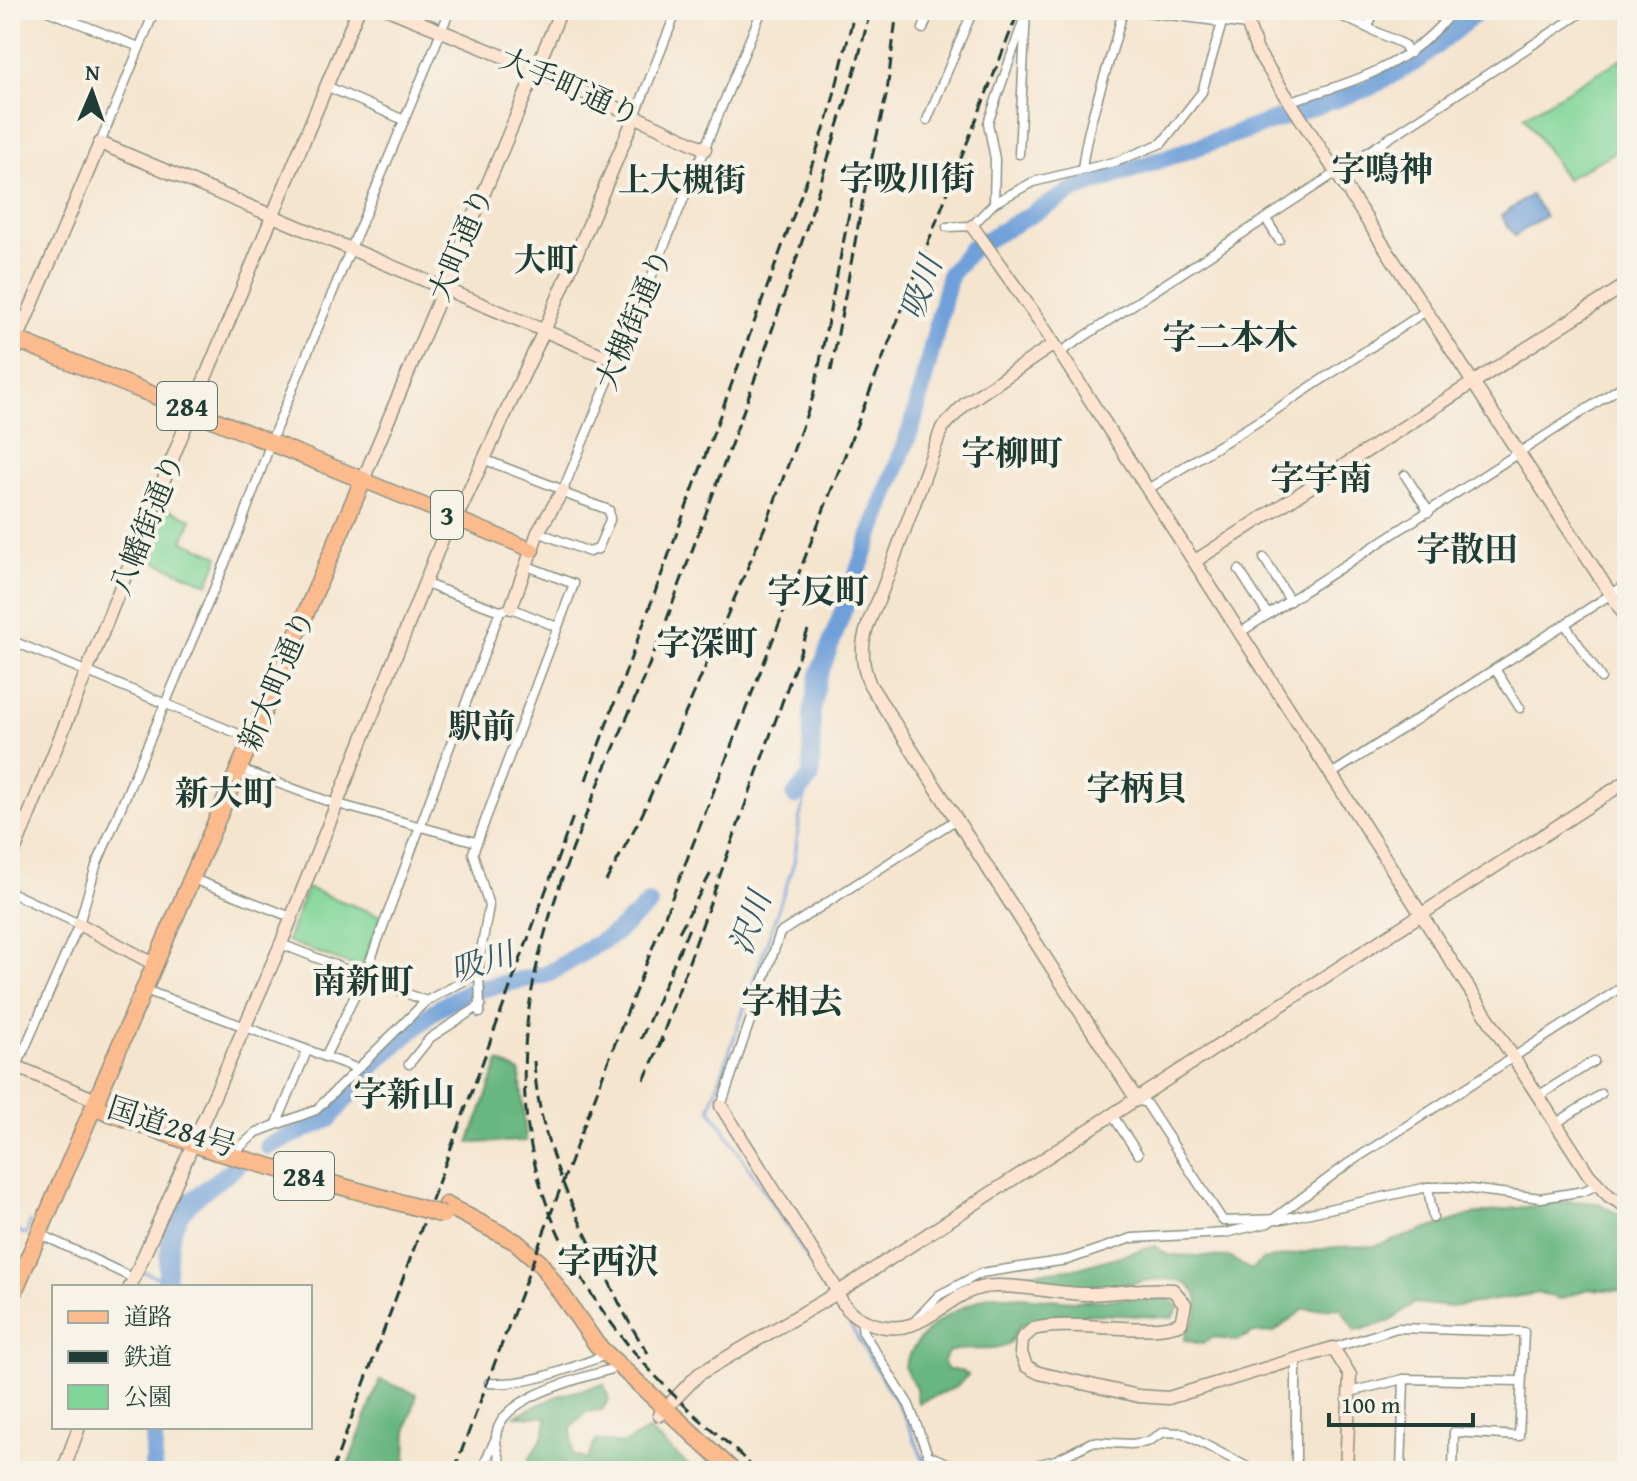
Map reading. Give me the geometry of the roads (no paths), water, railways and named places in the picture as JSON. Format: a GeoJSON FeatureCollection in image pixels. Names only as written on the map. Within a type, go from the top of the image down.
{"type":"FeatureCollection","features":[{"type":"Feature","properties":{"kind":"highway","name":"284"},"geometry":{"type":"LineString","coordinates":[[16,340],[194,409],[363,480]]}},
{"type":"Feature","properties":{"kind":"highway","name":"新大町通り"},"geometry":{"type":"LineString","coordinates":[[10,1301],[363,480]]}},
{"type":"Feature","properties":{"kind":"highway","name":"国道284号"},"geometry":{"type":"LineString","coordinates":[[96,1100],[104,1099],[196,1140],[418,1202]]}},
{"type":"Feature","properties":{"kind":"highway","name":"国道284号"},"geometry":{"type":"LineString","coordinates":[[196,1140],[239,1148],[445,1210],[516,1242],[540,1263],[607,1362],[725,1470]]}},
{"type":"Feature","properties":{"kind":"main road","name":"3"},"geometry":{"type":"LineString","coordinates":[[363,480],[532,550]]}},
{"type":"Feature","properties":{"kind":"street"},"geometry":{"type":"LineString","coordinates":[[45,10],[139,47]]}},
{"type":"Feature","properties":{"kind":"street"},"geometry":{"type":"LineString","coordinates":[[10,370],[16,340],[155,10]]}},
{"type":"Feature","properties":{"kind":"street","name":"八幡街通り"},"geometry":{"type":"LineString","coordinates":[[10,862],[358,10]]}},
{"type":"Feature","properties":{"kind":"street","name":"大手町通り"},"geometry":{"type":"LineString","coordinates":[[390,10],[535,70],[705,149]]}},
{"type":"Feature","properties":{"kind":"street"},"geometry":{"type":"LineString","coordinates":[[10,1082],[13,1065],[79,924],[96,866],[240,528],[271,442],[450,10]]}},
{"type":"Feature","properties":{"kind":"street","name":"大町通り"},"geometry":{"type":"LineString","coordinates":[[363,480],[561,10]]}},
{"type":"Feature","properties":{"kind":"street"},"geometry":{"type":"LineString","coordinates":[[40,1234],[132,1282],[281,944],[454,517],[544,331],[677,10]]}},
{"type":"Feature","properties":{"kind":"street","name":"大槻街通り"},"geometry":{"type":"LineString","coordinates":[[563,491],[762,10]]}},
{"type":"Feature","properties":{"kind":"street"},"geometry":{"type":"LineString","coordinates":[[923,29],[930,10]]}},
{"type":"Feature","properties":{"kind":"street"},"geometry":{"type":"LineString","coordinates":[[927,120],[973,10]]}},
{"type":"Feature","properties":{"kind":"street"},"geometry":{"type":"LineString","coordinates":[[1082,170],[1094,104],[1116,43],[1123,10]]}},
{"type":"Feature","properties":{"kind":"street"},"geometry":{"type":"LineString","coordinates":[[1130,10],[1248,25]]}},
{"type":"Feature","properties":{"kind":"street"},"geometry":{"type":"LineString","coordinates":[[974,230],[994,203],[1033,182],[1147,151],[1173,132],[1202,92],[1219,23],[1227,10]]}},
{"type":"Feature","properties":{"kind":"street"},"geometry":{"type":"LineString","coordinates":[[1253,10],[1248,25],[1257,51],[1627,619]]}},
{"type":"Feature","properties":{"kind":"street"},"geometry":{"type":"LineString","coordinates":[[1328,10],[1403,44],[1410,53]]}},
{"type":"Feature","properties":{"kind":"street"},"geometry":{"type":"LineString","coordinates":[[1368,27],[1375,10]]}},
{"type":"Feature","properties":{"kind":"street"},"geometry":{"type":"LineString","coordinates":[[1293,107],[1380,71],[1410,53],[1440,28],[1453,10]]}},
{"type":"Feature","properties":{"kind":"street"},"geometry":{"type":"LineString","coordinates":[[1586,10],[1266,219],[965,404],[942,428],[861,643],[862,663],[870,685],[1137,1100],[1146,1103],[1223,1221],[1283,1219],[1428,1187],[1454,1187],[1541,1198],[1584,1191],[1597,1185]]}},
{"type":"Feature","properties":{"kind":"street"},"geometry":{"type":"LineString","coordinates":[[994,203],[995,159],[988,123],[1026,13]]}},
{"type":"Feature","properties":{"kind":"street"},"geometry":{"type":"LineString","coordinates":[[1019,154],[1026,13]]}},
{"type":"Feature","properties":{"kind":"street"},"geometry":{"type":"LineString","coordinates":[[326,86],[404,120]]}},
{"type":"Feature","properties":{"kind":"street"},"geometry":{"type":"LineString","coordinates":[[100,143],[616,361]]}},
{"type":"Feature","properties":{"kind":"street"},"geometry":{"type":"LineString","coordinates":[[1266,219],[1279,240]]}},
{"type":"Feature","properties":{"kind":"street"},"geometry":{"type":"LineString","coordinates":[[947,227],[974,230]]}},
{"type":"Feature","properties":{"kind":"street"},"geometry":{"type":"LineString","coordinates":[[974,230],[1056,349],[1333,773],[1555,1124],[1597,1185],[1627,1207]]}},
{"type":"Feature","properties":{"kind":"street"},"geometry":{"type":"LineString","coordinates":[[1195,561],[1627,284]]}},
{"type":"Feature","properties":{"kind":"street"},"geometry":{"type":"LineString","coordinates":[[1148,489],[1262,419],[1426,311]]}},
{"type":"Feature","properties":{"kind":"street"},"geometry":{"type":"LineString","coordinates":[[1241,632],[1627,383]]}},
{"type":"Feature","properties":{"kind":"street"},"geometry":{"type":"LineString","coordinates":[[483,459],[609,510],[610,520],[598,549],[589,552],[538,532]]}},
{"type":"Feature","properties":{"kind":"street"},"geometry":{"type":"LineString","coordinates":[[1405,475],[1429,512]]}},
{"type":"Feature","properties":{"kind":"street"},"geometry":{"type":"LineString","coordinates":[[325,1057],[365,975],[505,610],[527,566],[538,532],[563,491]]}},
{"type":"Feature","properties":{"kind":"street"},"geometry":{"type":"LineString","coordinates":[[1264,558],[1290,601]]}},
{"type":"Feature","properties":{"kind":"street"},"geometry":{"type":"LineString","coordinates":[[409,1064],[430,1038],[481,1009],[479,976],[489,906],[473,853],[574,584],[527,566]]}},
{"type":"Feature","properties":{"kind":"street"},"geometry":{"type":"LineString","coordinates":[[1239,570],[1268,615]]}},
{"type":"Feature","properties":{"kind":"street"},"geometry":{"type":"LineString","coordinates":[[426,584],[557,627]]}},
{"type":"Feature","properties":{"kind":"street"},"geometry":{"type":"LineString","coordinates":[[1333,773],[1627,584]]}},
{"type":"Feature","properties":{"kind":"street"},"geometry":{"type":"LineString","coordinates":[[1565,624],[1601,678]]}},
{"type":"Feature","properties":{"kind":"street"},"geometry":{"type":"LineString","coordinates":[[10,640],[252,739]]}},
{"type":"Feature","properties":{"kind":"street"},"geometry":{"type":"LineString","coordinates":[[1495,669],[1520,708]]}},
{"type":"Feature","properties":{"kind":"street"},"geometry":{"type":"LineString","coordinates":[[239,769],[337,804],[476,842]]}},
{"type":"Feature","properties":{"kind":"street"},"geometry":{"type":"LineString","coordinates":[[662,1412],[699,1374],[837,1293],[1627,781]]}},
{"type":"Feature","properties":{"kind":"street"},"geometry":{"type":"LineString","coordinates":[[10,815],[26,821]]}},
{"type":"Feature","properties":{"kind":"street"},"geometry":{"type":"LineString","coordinates":[[957,819],[780,933],[721,1106],[844,1308],[861,1320],[876,1325],[910,1327],[974,1289],[994,1285],[1084,1294],[1159,1288],[1173,1290],[1180,1295],[1185,1314],[1181,1323],[1166,1327],[1100,1324],[1033,1329],[1022,1339],[1021,1353],[1026,1366],[1039,1373],[1138,1396],[1168,1398],[1397,1328],[1524,1332],[1519,1436],[1454,1432],[1453,1471]]}},
{"type":"Feature","properties":{"kind":"street"},"geometry":{"type":"LineString","coordinates":[[193,879],[291,917]]}},
{"type":"Feature","properties":{"kind":"street"},"geometry":{"type":"LineString","coordinates":[[10,892],[156,965]]}},
{"type":"Feature","properties":{"kind":"street"},"geometry":{"type":"LineString","coordinates":[[281,944],[426,1001]]}},
{"type":"Feature","properties":{"kind":"street"},"geometry":{"type":"LineString","coordinates":[[239,1148],[242,1142],[277,1123],[316,1110],[426,1001],[479,976]]}},
{"type":"Feature","properties":{"kind":"street"},"geometry":{"type":"LineString","coordinates":[[910,1327],[923,1308],[939,1295],[981,1273],[1067,1260],[1132,1238],[1225,1233],[1276,1217],[1316,1185],[1627,984]]}},
{"type":"Feature","properties":{"kind":"street"},"geometry":{"type":"LineString","coordinates":[[145,990],[356,1068]]}},
{"type":"Feature","properties":{"kind":"street"},"geometry":{"type":"LineString","coordinates":[[277,1123],[307,1051]]}},
{"type":"Feature","properties":{"kind":"street"},"geometry":{"type":"LineString","coordinates":[[1538,1096],[1594,1061]]}},
{"type":"Feature","properties":{"kind":"street"},"geometry":{"type":"LineString","coordinates":[[13,1065],[96,1100]]}},
{"type":"Feature","properties":{"kind":"street"},"geometry":{"type":"LineString","coordinates":[[1555,1124],[1601,1094]]}},
{"type":"Feature","properties":{"kind":"street"},"geometry":{"type":"LineString","coordinates":[[1113,1116],[1138,1154]]}},
{"type":"Feature","properties":{"kind":"street"},"geometry":{"type":"LineString","coordinates":[[1428,1187],[1433,1218]]}},
{"type":"Feature","properties":{"kind":"street"},"geometry":{"type":"LineString","coordinates":[[861,1320],[863,1332],[914,1415],[934,1471]]}},
{"type":"Feature","properties":{"kind":"street"},"geometry":{"type":"LineString","coordinates":[[1333,1348],[1350,1375],[1346,1471]]}},
{"type":"Feature","properties":{"kind":"street"},"geometry":{"type":"LineString","coordinates":[[1296,1358],[1296,1471]]}},
{"type":"Feature","properties":{"kind":"street"},"geometry":{"type":"LineString","coordinates":[[489,1383],[504,1384],[607,1362]]}},
{"type":"Feature","properties":{"kind":"street"},"geometry":{"type":"LineString","coordinates":[[481,1471],[501,1420],[515,1404],[607,1362]]}},
{"type":"Feature","properties":{"kind":"street"},"geometry":{"type":"LineString","coordinates":[[1349,1392],[1404,1379],[1521,1381]]}},
{"type":"Feature","properties":{"kind":"street"},"geometry":{"type":"LineString","coordinates":[[1401,1471],[1404,1379]]}},
{"type":"Feature","properties":{"kind":"street"},"geometry":{"type":"LineString","coordinates":[[63,1471],[78,1429]]}},
{"type":"Feature","properties":{"kind":"street"},"geometry":{"type":"LineString","coordinates":[[1012,1471],[1056,1460],[1092,1442],[1147,1442],[1164,1432],[1183,1433],[1255,1471]]}},
{"type":"Feature","properties":{"kind":"street"},"geometry":{"type":"LineString","coordinates":[[495,1439],[504,1471]]}},
{"type":"Feature","properties":{"kind":"street"},"geometry":{"type":"LineString","coordinates":[[930,1456],[965,1471]]}},
{"type":"Feature","properties":{"kind":"water"},"geometry":{"type":"Polygon","coordinates":[[[1531,195],[1545,216],[1515,236],[1501,216],[1531,195]]]}},
{"type":"Feature","properties":{"kind":"waterway","name":"吸川"},"geometry":{"type":"LineString","coordinates":[[795,796],[811,777],[812,711],[818,678],[914,420],[950,274],[972,248],[1076,189],[1368,88],[1417,61],[1480,10]]}},
{"type":"Feature","properties":{"kind":"waterway","name":"沢川"},"geometry":{"type":"LineString","coordinates":[[811,777],[800,816],[794,863],[710,1108],[825,1285]]}},
{"type":"Feature","properties":{"kind":"waterway","name":"吸川"},"geometry":{"type":"LineString","coordinates":[[268,1146],[329,1119],[375,1063],[434,1011],[467,992],[548,974],[615,933],[649,904]]}},
{"type":"Feature","properties":{"kind":"waterway","name":"吸川"},"geometry":{"type":"LineString","coordinates":[[166,1285],[170,1242],[180,1215],[200,1194],[236,1167]]}},
{"type":"Feature","properties":{"kind":"waterway"},"geometry":{"type":"LineString","coordinates":[[10,1229],[26,1234],[30,1222]]}},
{"type":"Feature","properties":{"kind":"waterway"},"geometry":{"type":"LineString","coordinates":[[144,1272],[157,1277],[167,1275]]}},
{"type":"Feature","properties":{"kind":"waterway","name":"沢川"},"geometry":{"type":"LineString","coordinates":[[847,1320],[905,1417],[928,1471]]}},
{"type":"Feature","properties":{"kind":"waterway","name":"吸川"},"geometry":{"type":"LineString","coordinates":[[153,1471],[155,1429]]}},
{"type":"Feature","properties":{"kind":"railway"},"geometry":{"type":"LineString","coordinates":[[586,780],[808,176],[829,115],[855,10]]}},
{"type":"Feature","properties":{"kind":"railway"},"geometry":{"type":"LineString","coordinates":[[756,1471],[679,1400],[638,1357],[601,1309],[570,1257],[546,1202],[528,1126],[525,1051],[534,977],[554,904],[579,831],[667,619],[770,336],[844,107],[870,10]]}},
{"type":"Feature","properties":{"kind":"railway"},"geometry":{"type":"LineString","coordinates":[[831,371],[866,183],[887,92],[897,10]]}},
{"type":"Feature","properties":{"kind":"railway"},"geometry":{"type":"LineString","coordinates":[[454,1471],[614,1046],[1019,10]]}},
{"type":"Feature","properties":{"kind":"railway"},"geometry":{"type":"LineString","coordinates":[[606,881],[642,815],[767,522],[813,397],[852,198]]}},
{"type":"Feature","properties":{"kind":"railway"},"geometry":{"type":"LineString","coordinates":[[658,1048],[808,630]]}},
{"type":"Feature","properties":{"kind":"railway"},"geometry":{"type":"LineString","coordinates":[[332,1471],[574,814]]}},
{"type":"Feature","properties":{"kind":"railway"},"geometry":{"type":"LineString","coordinates":[[679,932],[713,869]]}},
{"type":"Feature","properties":{"kind":"railway"},"geometry":{"type":"LineString","coordinates":[[641,1039],[690,926]]}},
{"type":"Feature","properties":{"kind":"railway"},"geometry":{"type":"LineString","coordinates":[[644,1080],[663,1039]]}},
{"type":"Feature","properties":{"kind":"railway"},"geometry":{"type":"LineString","coordinates":[[534,1061],[542,1117],[558,1170],[579,1221],[648,1353]]}},
{"type":"Feature","properties":{"kind":"district","name":"字鳴神"},"geometry":{"type":"Point","coordinates":[1382,169]}},
{"type":"Feature","properties":{"kind":"district","name":"字吸川街"},"geometry":{"type":"Point","coordinates":[907,178]}},
{"type":"Feature","properties":{"kind":"district","name":"上大槻街"},"geometry":{"type":"Point","coordinates":[682,180]}},
{"type":"Feature","properties":{"kind":"district","name":"大町"},"geometry":{"type":"Point","coordinates":[546,260]}},
{"type":"Feature","properties":{"kind":"district","name":"字二本木"},"geometry":{"type":"Point","coordinates":[1230,337]}},
{"type":"Feature","properties":{"kind":"district","name":"字柳町"},"geometry":{"type":"Point","coordinates":[1012,453]}},
{"type":"Feature","properties":{"kind":"district","name":"字宇南"},"geometry":{"type":"Point","coordinates":[1321,478]}},
{"type":"Feature","properties":{"kind":"district","name":"字散田"},"geometry":{"type":"Point","coordinates":[1467,549]}},
{"type":"Feature","properties":{"kind":"district","name":"字反町"},"geometry":{"type":"Point","coordinates":[818,591]}},
{"type":"Feature","properties":{"kind":"district","name":"字深町"},"geometry":{"type":"Point","coordinates":[707,643]}},
{"type":"Feature","properties":{"kind":"district","name":"駅前"},"geometry":{"type":"Point","coordinates":[482,726]}},
{"type":"Feature","properties":{"kind":"district","name":"字柄貝"},"geometry":{"type":"Point","coordinates":[1137,788]}},
{"type":"Feature","properties":{"kind":"district","name":"新大町"},"geometry":{"type":"Point","coordinates":[226,793]}},
{"type":"Feature","properties":{"kind":"district","name":"南新町"},"geometry":{"type":"Point","coordinates":[363,981]}},
{"type":"Feature","properties":{"kind":"district","name":"字相去"},"geometry":{"type":"Point","coordinates":[792,1001]}},
{"type":"Feature","properties":{"kind":"district","name":"字新山"},"geometry":{"type":"Point","coordinates":[404,1094]}},
{"type":"Feature","properties":{"kind":"district","name":"字西沢"},"geometry":{"type":"Point","coordinates":[608,1261]}}]}
